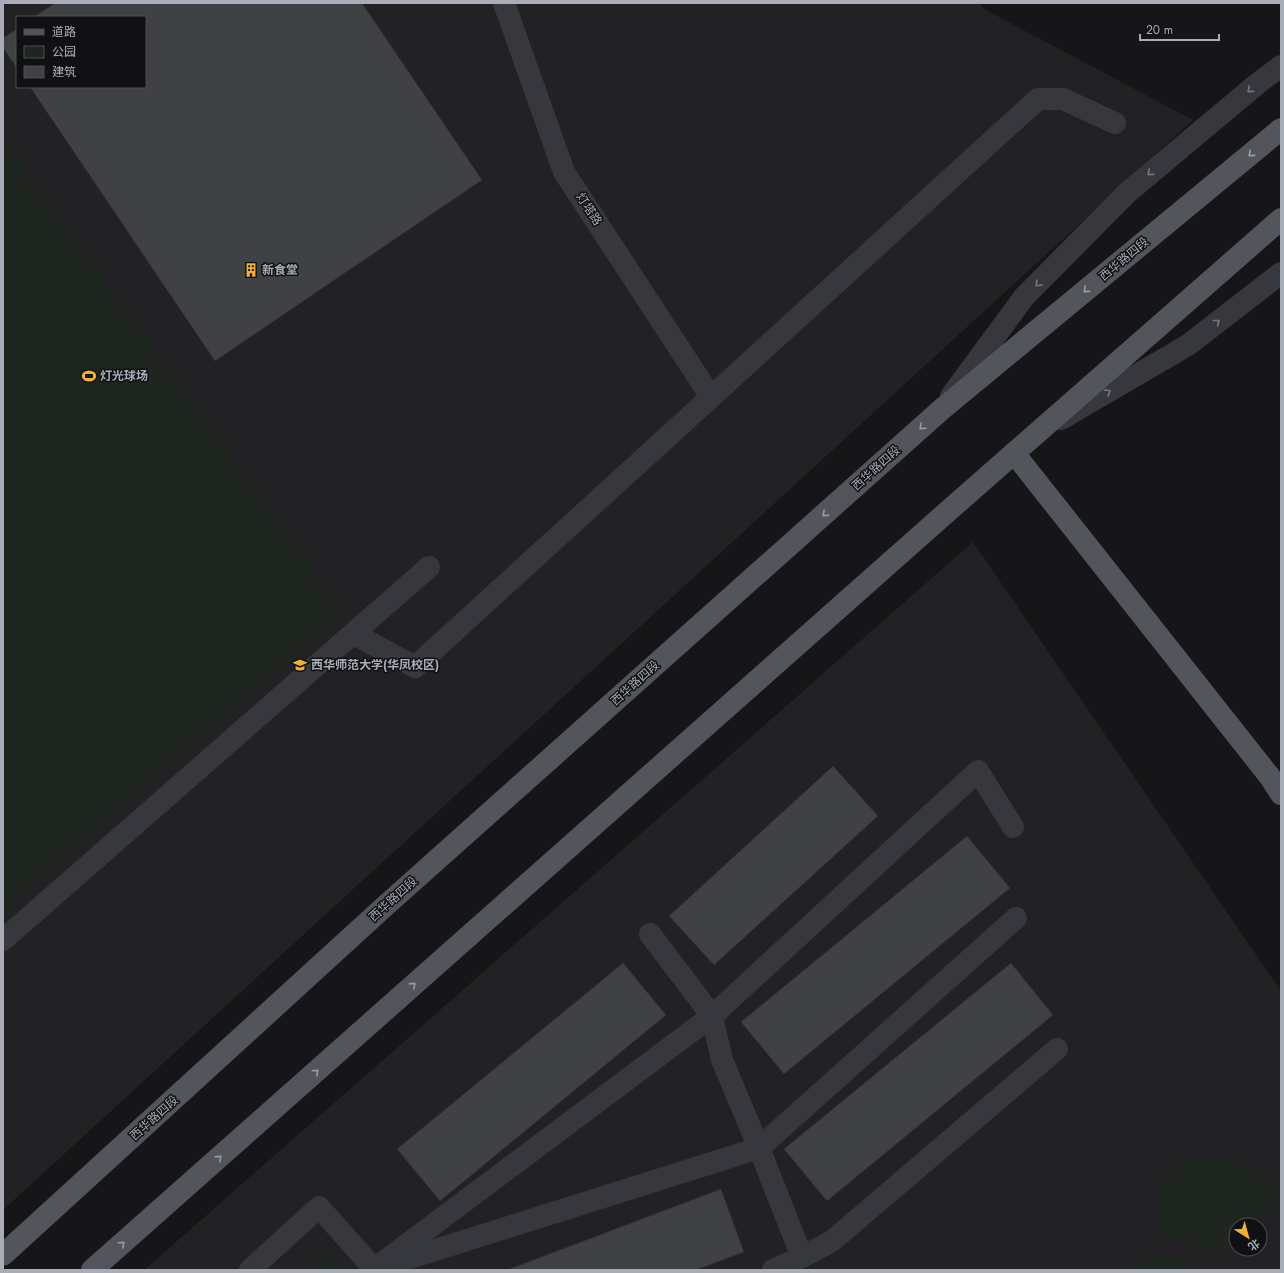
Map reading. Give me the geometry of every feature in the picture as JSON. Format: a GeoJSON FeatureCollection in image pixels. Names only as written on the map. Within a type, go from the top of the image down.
{"type":"FeatureCollection","features":[{"type":"Feature","properties":{"kind":"main road","name":"西华路四段"},"geometry":{"type":"LineString","coordinates":[[3,1255],[379,912],[942,409],[1281,129]]}},
{"type":"Feature","properties":{"kind":"main road"},"geometry":{"type":"LineString","coordinates":[[92,1270],[1014,453],[1281,219]]}},
{"type":"Feature","properties":{"kind":"main road"},"geometry":{"type":"LineString","coordinates":[[1014,453],[1265,771],[1281,794]]}},
{"type":"Feature","properties":{"kind":"street","name":"灯塔路"},"geometry":{"type":"LineString","coordinates":[[504,3],[564,172],[711,397]]}},
{"type":"Feature","properties":{"kind":"street"},"geometry":{"type":"LineString","coordinates":[[942,409],[1024,297],[1127,193],[1257,84],[1281,66]]}},
{"type":"Feature","properties":{"kind":"street"},"geometry":{"type":"LineString","coordinates":[[354,634],[415,667],[1038,99],[1063,99],[1115,124]]}},
{"type":"Feature","properties":{"kind":"street"},"geometry":{"type":"LineString","coordinates":[[1038,432],[1188,345],[1281,273]]}},
{"type":"Feature","properties":{"kind":"street"},"geometry":{"type":"LineString","coordinates":[[3,940],[429,567]]}},
{"type":"Feature","properties":{"kind":"street"},"geometry":{"type":"LineString","coordinates":[[374,1269],[712,1016],[978,771],[1013,827]]}},
{"type":"Feature","properties":{"kind":"street"},"geometry":{"type":"LineString","coordinates":[[374,1269],[759,1148],[1016,918]]}},
{"type":"Feature","properties":{"kind":"street"},"geometry":{"type":"LineString","coordinates":[[650,934],[712,1016],[722,1060],[802,1257]]}},
{"type":"Feature","properties":{"kind":"street"},"geometry":{"type":"LineString","coordinates":[[773,1270],[832,1241],[1057,1049]]}},
{"type":"Feature","properties":{"kind":"street"},"geometry":{"type":"LineString","coordinates":[[250,1270],[319,1207],[374,1269]]}},
{"type":"Feature","properties":{"kind":"shaded area","name":"西华师范大学(华凤校区)"},"geometry":{"type":"Polygon","coordinates":[[[3,3],[978,3],[986,10],[1193,120],[3,1210],[3,3]]]}},
{"type":"Feature","properties":{"kind":"shaded area"},"geometry":{"type":"Polygon","coordinates":[[[973,542],[1281,991],[1281,1270],[144,1270],[973,542]]]}},
{"type":"Feature","properties":{"kind":"green space","name":"灯光球场"},"geometry":{"type":"Polygon","coordinates":[[[3,139],[345,613],[3,911],[3,139]]]}},
{"type":"Feature","properties":{"kind":"green space"},"geometry":{"type":"Polygon","coordinates":[[[1192,1155],[1228,1159],[1260,1172],[1280,1199],[1261,1217],[1228,1217],[1228,1249],[1193,1251],[1164,1234],[1157,1200],[1173,1171],[1192,1155]]]}},
{"type":"Feature","properties":{"kind":"green space"},"geometry":{"type":"Polygon","coordinates":[[[328,1248],[342,1270],[304,1270],[328,1248]]]}},
{"type":"Feature","properties":{"kind":"green space"},"geometry":{"type":"Polygon","coordinates":[[[1147,1257],[1175,1257],[1199,1270],[1121,1270],[1147,1257]]]}},
{"type":"Feature","properties":{"kind":"building","name":"新食堂"},"geometry":{"type":"Polygon","coordinates":[[[55,3],[362,3],[482,180],[215,361],[31,88],[146,88],[146,16],[36,16],[55,3]]]}},
{"type":"Feature","properties":{"kind":"building"},"geometry":{"type":"Polygon","coordinates":[[[16,30],[16,67],[3,48],[3,38],[16,30]]]}},
{"type":"Feature","properties":{"kind":"building"},"geometry":{"type":"Polygon","coordinates":[[[833,766],[878,816],[714,965],[669,916],[833,766]]]}},
{"type":"Feature","properties":{"kind":"building"},"geometry":{"type":"Polygon","coordinates":[[[967,836],[1010,888],[784,1074],[741,1022],[967,836]]]}},
{"type":"Feature","properties":{"kind":"building"},"geometry":{"type":"Polygon","coordinates":[[[623,963],[666,1015],[440,1201],[397,1149],[623,963]]]}},
{"type":"Feature","properties":{"kind":"building"},"geometry":{"type":"Polygon","coordinates":[[[1011,963],[1053,1015],[827,1201],[784,1149],[1011,963]]]}},
{"type":"Feature","properties":{"kind":"building"},"geometry":{"type":"Polygon","coordinates":[[[721,1189],[744,1252],[696,1270],[507,1270],[721,1189]]]}},
{"type":"Feature","properties":{"kind":"place","name":"新食堂"},"geometry":{"type":"Point","coordinates":[251,270]}},
{"type":"Feature","properties":{"kind":"place","name":"灯光球场"},"geometry":{"type":"Point","coordinates":[89,376]}},
{"type":"Feature","properties":{"kind":"place","name":"西华师范大学(华凤校区)"},"geometry":{"type":"Point","coordinates":[300,665]}}]}
